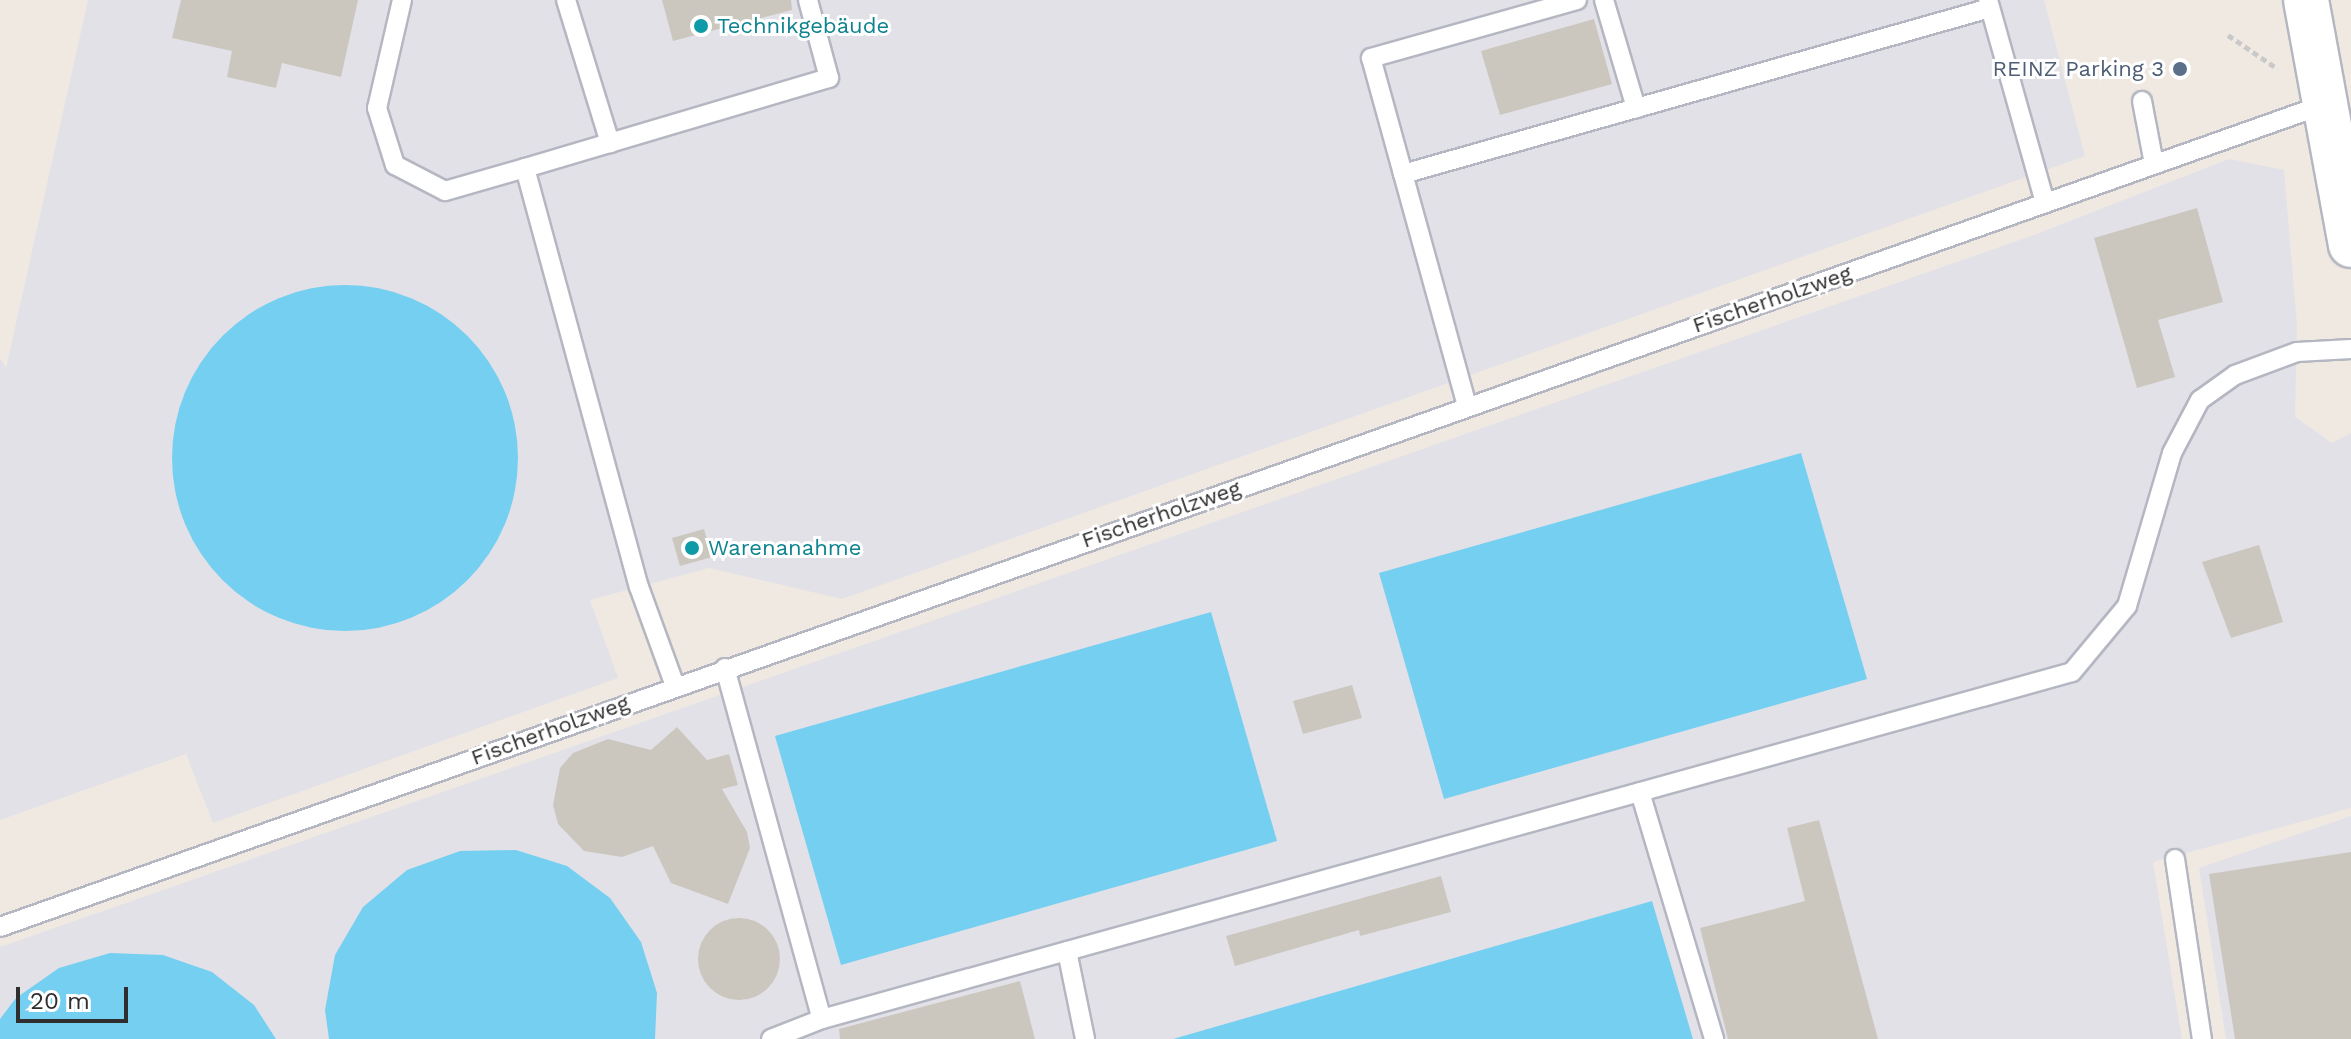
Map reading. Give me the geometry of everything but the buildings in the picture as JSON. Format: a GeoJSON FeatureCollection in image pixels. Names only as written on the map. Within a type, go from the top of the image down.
{"type":"FeatureCollection","features":[{"type":"Feature","properties":{"kind":"street"},"geometry":{"type":"LineString","coordinates":[[2306,0],[2322,105],[2351,245]]}},
{"type":"Feature","properties":{"kind":"lane"},"geometry":{"type":"LineString","coordinates":[[402,0],[377,108],[395,165],[445,191],[829,78],[808,0]]}},
{"type":"Feature","properties":{"kind":"lane"},"geometry":{"type":"LineString","coordinates":[[566,0],[610,143]]}},
{"type":"Feature","properties":{"kind":"lane"},"geometry":{"type":"LineString","coordinates":[[1467,406],[1371,58],[1577,0]]}},
{"type":"Feature","properties":{"kind":"lane"},"geometry":{"type":"LineString","coordinates":[[1604,0],[1636,108]]}},
{"type":"Feature","properties":{"kind":"lane"},"geometry":{"type":"LineString","coordinates":[[1403,174],[1989,4],[2045,203]]}},
{"type":"Feature","properties":{"kind":"lane"},"geometry":{"type":"LineString","coordinates":[[2142,101],[2154,164]]}},
{"type":"Feature","properties":{"kind":"lane","name":"Fischerholzweg"},"geometry":{"type":"LineString","coordinates":[[0,927],[2322,105]]}},
{"type":"Feature","properties":{"kind":"lane"},"geometry":{"type":"LineString","coordinates":[[525,168],[675,686]]}},
{"type":"Feature","properties":{"kind":"lane"},"geometry":{"type":"LineString","coordinates":[[771,1039],[822,1019],[2072,672],[2127,606],[2172,453],[2200,400],[2235,375],[2297,352],[2351,349]]}},
{"type":"Feature","properties":{"kind":"lane"},"geometry":{"type":"LineString","coordinates":[[725,668],[822,1019]]}},
{"type":"Feature","properties":{"kind":"lane"},"geometry":{"type":"LineString","coordinates":[[1640,792],[1714,1039]]}},
{"type":"Feature","properties":{"kind":"lane"},"geometry":{"type":"LineString","coordinates":[[2175,859],[2202,1039]]}},
{"type":"Feature","properties":{"kind":"lane"},"geometry":{"type":"LineString","coordinates":[[1067,951],[1085,1039]]}},
{"type":"Feature","properties":{"kind":"shaded area"},"geometry":{"type":"Polygon","coordinates":[[[88,0],[2044,0],[2085,156],[842,599],[709,568],[590,600],[618,678],[213,823],[186,754],[0,820],[0,358],[6,368],[88,0]]]}},
{"type":"Feature","properties":{"kind":"shaded area"},"geometry":{"type":"Polygon","coordinates":[[[2229,159],[2284,170],[2297,325],[2295,417],[2332,443],[2351,433],[2351,808],[2153,862],[2182,1039],[0,1039],[0,947],[2034,235],[2229,159]]]}},
{"type":"Feature","properties":{"kind":"shaded area"},"geometry":{"type":"Polygon","coordinates":[[[2351,816],[2351,1039],[2226,1039],[2199,868],[2351,816]]]}},
{"type":"Feature","properties":{"kind":"water"},"geometry":{"type":"Polygon","coordinates":[[[345,285],[379,288],[427,305],[455,324],[479,348],[498,376],[511,408],[518,458],[515,492],[498,540],[479,568],[455,592],[427,611],[395,624],[345,631],[311,628],[263,611],[235,592],[211,568],[192,540],[179,508],[172,458],[175,424],[192,376],[211,348],[235,324],[263,305],[295,292],[345,285]]]}},
{"type":"Feature","properties":{"kind":"water"},"geometry":{"type":"Polygon","coordinates":[[[1801,453],[1867,679],[1444,799],[1379,573],[1801,453]]]}},
{"type":"Feature","properties":{"kind":"water"},"geometry":{"type":"Polygon","coordinates":[[[1211,612],[1277,841],[841,965],[775,736],[1211,612]]]}},
{"type":"Feature","properties":{"kind":"water"},"geometry":{"type":"Polygon","coordinates":[[[516,850],[567,866],[610,898],[641,942],[657,993],[655,1039],[329,1039],[325,1010],[335,955],[363,907],[407,870],[460,851],[516,850]]]}},
{"type":"Feature","properties":{"kind":"water"},"geometry":{"type":"Polygon","coordinates":[[[1652,901],[1693,1039],[1173,1039],[1652,901]]]}},
{"type":"Feature","properties":{"kind":"water"},"geometry":{"type":"Polygon","coordinates":[[[110,953],[163,955],[212,972],[254,1005],[276,1039],[0,1039],[0,1019],[16,998],[59,968],[110,953]]]}},
{"type":"Feature","properties":{"kind":"place","name":"Technikgebäude"},"geometry":{"type":"Point","coordinates":[701,26]}},
{"type":"Feature","properties":{"kind":"place","name":"REINZ Parking 3"},"geometry":{"type":"Point","coordinates":[2180,69]}},
{"type":"Feature","properties":{"kind":"place","name":"Warenanahme"},"geometry":{"type":"Point","coordinates":[692,548]}}]}
